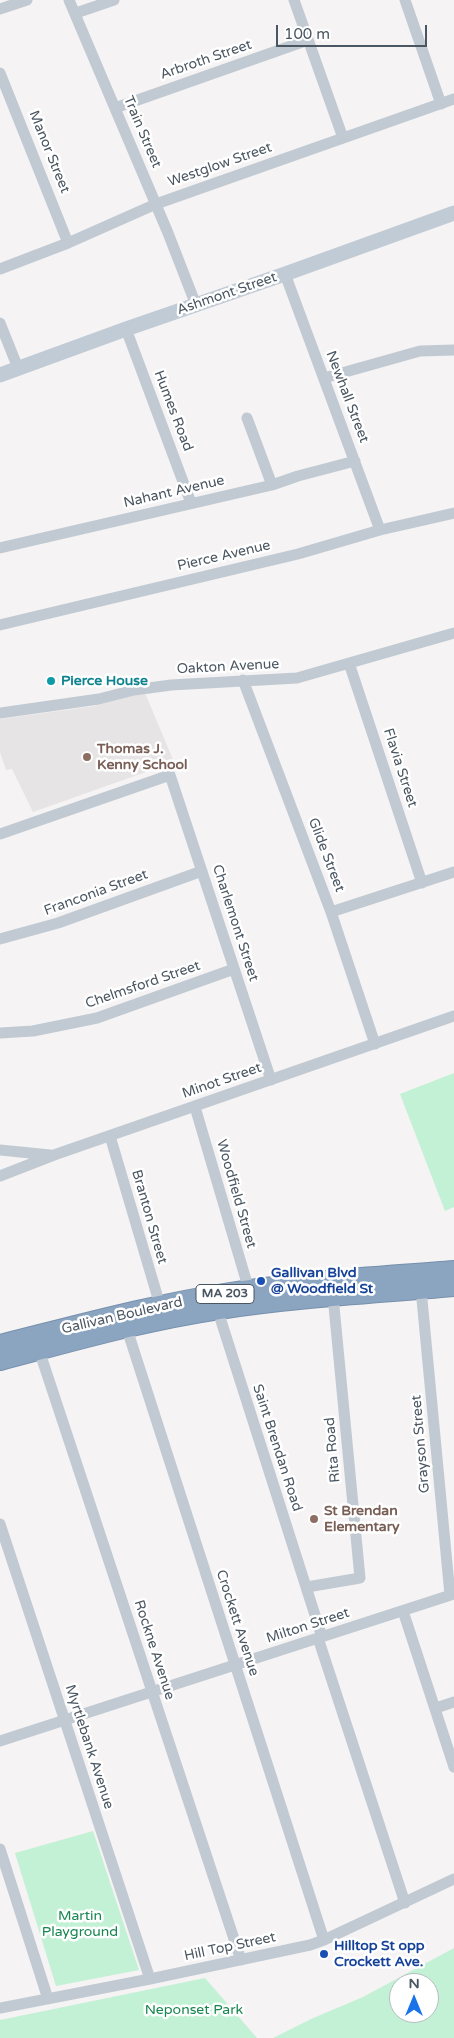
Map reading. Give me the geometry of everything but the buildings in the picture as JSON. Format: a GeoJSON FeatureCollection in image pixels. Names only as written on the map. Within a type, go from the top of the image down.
{"type":"FeatureCollection","features":[{"type":"Feature","properties":{"kind":"highway","name":"Gallivan Boulevard"},"geometry":{"type":"LineString","coordinates":[[0,1345],[215,1302],[249,1290],[454,1271]]}},
{"type":"Feature","properties":{"kind":"highway","name":"Gallivan Boulevard"},"geometry":{"type":"LineString","coordinates":[[0,1360],[39,1350],[124,1321],[160,1306],[442,1288]]}},
{"type":"Feature","properties":{"kind":"main road","name":"Ashmont Street"},"geometry":{"type":"LineString","coordinates":[[0,375],[454,213]]}},
{"type":"Feature","properties":{"kind":"street"},"geometry":{"type":"LineString","coordinates":[[0,9],[27,0]]}},
{"type":"Feature","properties":{"kind":"street","name":"Train Street"},"geometry":{"type":"LineString","coordinates":[[69,0],[156,204],[196,305]]}},
{"type":"Feature","properties":{"kind":"street"},"geometry":{"type":"LineString","coordinates":[[76,13],[114,0]]}},
{"type":"Feature","properties":{"kind":"street"},"geometry":{"type":"LineString","coordinates":[[294,0],[343,138]]}},
{"type":"Feature","properties":{"kind":"street"},"geometry":{"type":"LineString","coordinates":[[405,0],[441,104]]}},
{"type":"Feature","properties":{"kind":"street","name":"Arbroth Street"},"geometry":{"type":"LineString","coordinates":[[115,108],[308,40]]}},
{"type":"Feature","properties":{"kind":"street","name":"Manor Street"},"geometry":{"type":"LineString","coordinates":[[0,73],[68,243]]}},
{"type":"Feature","properties":{"kind":"street","name":"Westglow Street"},"geometry":{"type":"LineString","coordinates":[[0,269],[68,243],[156,204],[454,99]]}},
{"type":"Feature","properties":{"kind":"street","name":"Newhall Street"},"geometry":{"type":"LineString","coordinates":[[285,274],[380,530]]}},
{"type":"Feature","properties":{"kind":"street"},"geometry":{"type":"LineString","coordinates":[[0,323],[18,368]]}},
{"type":"Feature","properties":{"kind":"street","name":"Humes Road"},"geometry":{"type":"LineString","coordinates":[[126,329],[191,503]]}},
{"type":"Feature","properties":{"kind":"street"},"geometry":{"type":"LineString","coordinates":[[324,378],[420,351],[454,350]]}},
{"type":"Feature","properties":{"kind":"street"},"geometry":{"type":"LineString","coordinates":[[247,418],[272,485]]}},
{"type":"Feature","properties":{"kind":"street","name":"Nahant Avenue"},"geometry":{"type":"LineString","coordinates":[[0,548],[272,485],[355,461]]}},
{"type":"Feature","properties":{"kind":"street","name":"Pierce Avenue"},"geometry":{"type":"LineString","coordinates":[[0,625],[298,554],[380,530],[454,513]]}},
{"type":"Feature","properties":{"kind":"street","name":"Oakton Avenue"},"geometry":{"type":"LineString","coordinates":[[0,713],[99,699],[134,690],[162,686],[297,678],[454,633]]}},
{"type":"Feature","properties":{"kind":"street","name":"Flavia Street"},"geometry":{"type":"LineString","coordinates":[[349,663],[422,883]]}},
{"type":"Feature","properties":{"kind":"street","name":"Glide Street"},"geometry":{"type":"LineString","coordinates":[[243,680],[331,912],[375,1044]]}},
{"type":"Feature","properties":{"kind":"street","name":"Charlemont Street"},"geometry":{"type":"LineString","coordinates":[[0,834],[170,776],[271,1080]]}},
{"type":"Feature","properties":{"kind":"street","name":"Franconia Street"},"geometry":{"type":"LineString","coordinates":[[0,939],[58,923],[202,871]]}},
{"type":"Feature","properties":{"kind":"street"},"geometry":{"type":"LineString","coordinates":[[331,912],[454,872]]}},
{"type":"Feature","properties":{"kind":"street","name":"Chelmsford Street"},"geometry":{"type":"LineString","coordinates":[[0,1033],[33,1031],[97,1018],[234,969]]}},
{"type":"Feature","properties":{"kind":"street","name":"Minot Street"},"geometry":{"type":"LineString","coordinates":[[0,1176],[54,1155],[454,1016]]}},
{"type":"Feature","properties":{"kind":"street","name":"Woodfield Street"},"geometry":{"type":"LineString","coordinates":[[195,1107],[249,1290]]}},
{"type":"Feature","properties":{"kind":"street","name":"Branton Street"},"geometry":{"type":"LineString","coordinates":[[110,1136],[160,1306]]}},
{"type":"Feature","properties":{"kind":"street"},"geometry":{"type":"LineString","coordinates":[[0,1150],[54,1155]]}},
{"type":"Feature","properties":{"kind":"street","name":"Grayson Street"},"geometry":{"type":"LineString","coordinates":[[442,1288],[452,1595]]}},
{"type":"Feature","properties":{"kind":"street","name":"Rita Road"},"geometry":{"type":"LineString","coordinates":[[307,1587],[360,1578],[333,1296]]}},
{"type":"Feature","properties":{"kind":"street","name":"Saint Brendan Road"},"geometry":{"type":"LineString","coordinates":[[215,1302],[307,1587],[320,1638],[405,1903]]}},
{"type":"Feature","properties":{"kind":"street","name":"Crockett Avenue"},"geometry":{"type":"LineString","coordinates":[[124,1321],[324,1940]]}},
{"type":"Feature","properties":{"kind":"street","name":"Rockne Avenue"},"geometry":{"type":"LineString","coordinates":[[39,1350],[241,1960]]}},
{"type":"Feature","properties":{"kind":"street","name":"Myrtlebank Avenue"},"geometry":{"type":"LineString","coordinates":[[0,1524],[150,1980]]}},
{"type":"Feature","properties":{"kind":"street","name":"Milton Street"},"geometry":{"type":"LineString","coordinates":[[0,1741],[452,1595]]}},
{"type":"Feature","properties":{"kind":"street"},"geometry":{"type":"LineString","coordinates":[[403,1611],[454,1766]]}},
{"type":"Feature","properties":{"kind":"street"},"geometry":{"type":"LineString","coordinates":[[436,1708],[454,1702]]}},
{"type":"Feature","properties":{"kind":"street"},"geometry":{"type":"LineString","coordinates":[[0,1849],[48,1999]]}},
{"type":"Feature","properties":{"kind":"street","name":"Hill Top Street"},"geometry":{"type":"LineString","coordinates":[[0,2008],[150,1980],[324,1940],[454,1879]]}},
{"type":"Feature","properties":{"kind":"shaded area","name":"Thomas J. Kenny School"},"geometry":{"type":"Polygon","coordinates":[[[145,693],[174,762],[33,812],[12,769],[6,770],[0,752],[0,719],[95,706],[145,693]]]}},
{"type":"Feature","properties":{"kind":"green space"},"geometry":{"type":"Polygon","coordinates":[[[454,1073],[454,1207],[445,1211],[400,1094],[454,1073]]]}},
{"type":"Feature","properties":{"kind":"green space","name":"Martin Playground"},"geometry":{"type":"Polygon","coordinates":[[[93,1831],[139,1970],[56,1986],[15,1853],[93,1831]]]}},
{"type":"Feature","properties":{"kind":"green space","name":"Neponset Park"},"geometry":{"type":"Polygon","coordinates":[[[454,1948],[454,2038],[273,2038],[311,2019],[363,1997],[389,1983],[389,2023],[439,2023],[439,1973],[408,1973],[454,1948]]]}},
{"type":"Feature","properties":{"kind":"green space","name":"Neponset Park"},"geometry":{"type":"Polygon","coordinates":[[[205,1978],[257,2038],[0,2038],[0,2020],[205,1978]]]}},
{"type":"Feature","properties":{"kind":"place","name":"Pierce House"},"geometry":{"type":"Point","coordinates":[51,681]}},
{"type":"Feature","properties":{"kind":"place","name":"Thomas J. Kenny School"},"geometry":{"type":"Point","coordinates":[87,757]}},
{"type":"Feature","properties":{"kind":"place","name":"Gallivan Blvd @ Woodfield St"},"geometry":{"type":"Point","coordinates":[261,1281]}},
{"type":"Feature","properties":{"kind":"place","name":"St Brendan Elementary"},"geometry":{"type":"Point","coordinates":[314,1519]}},
{"type":"Feature","properties":{"kind":"place","name":"Hilltop St opp Crockett Ave."},"geometry":{"type":"Point","coordinates":[324,1954]}}]}
